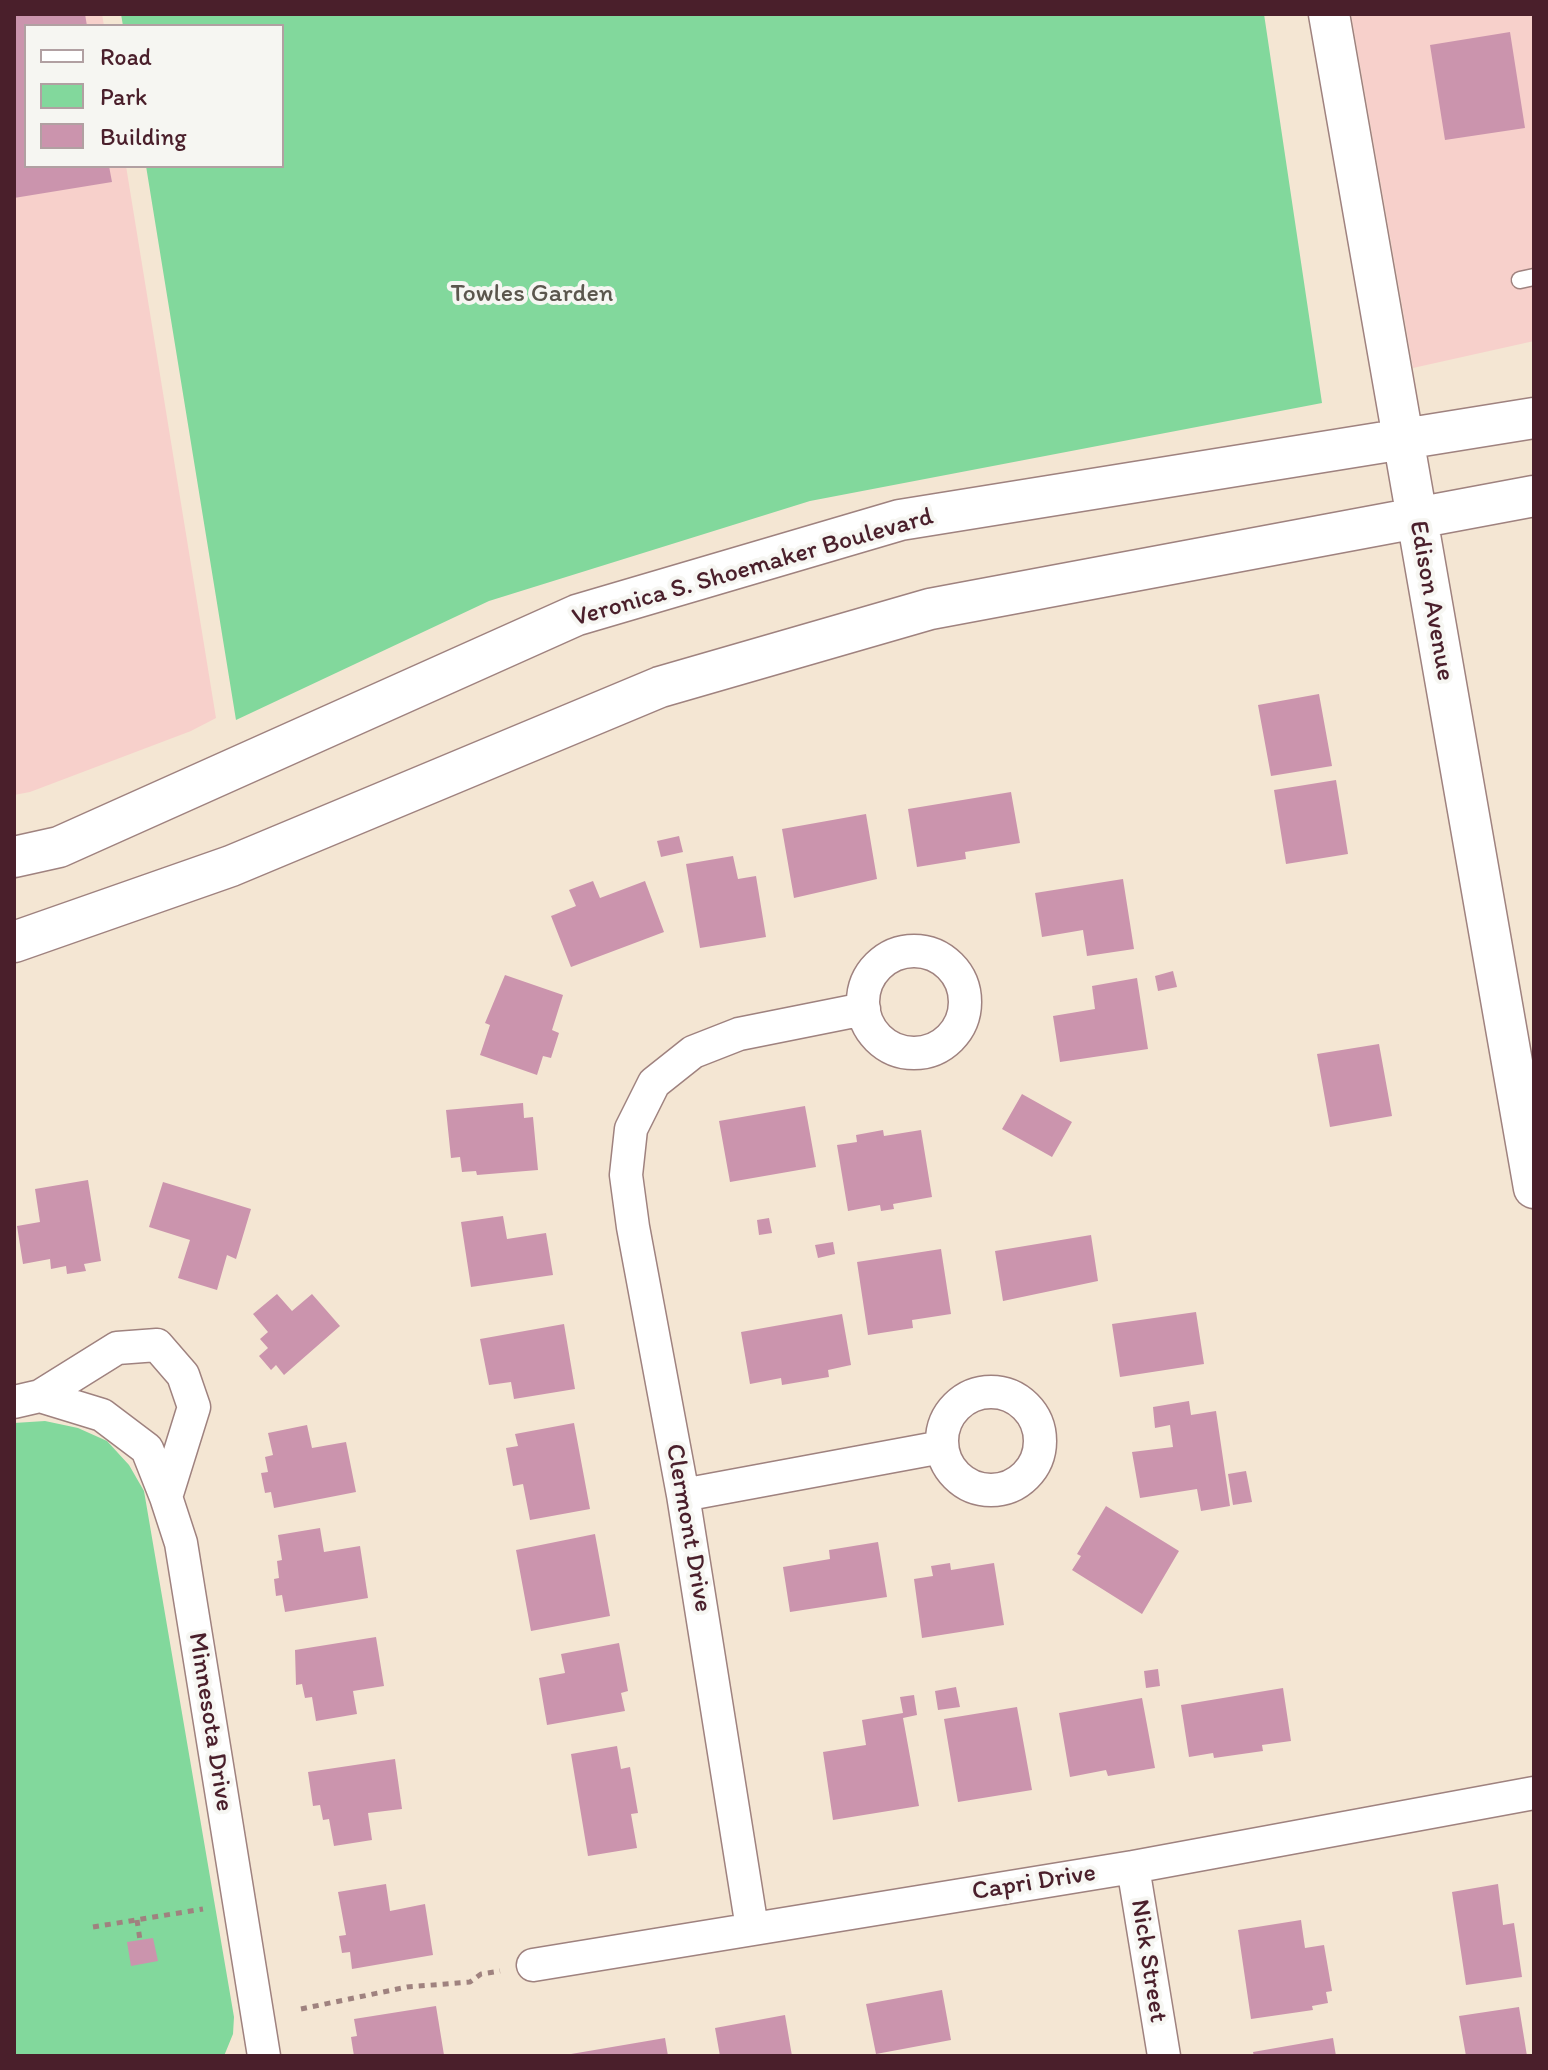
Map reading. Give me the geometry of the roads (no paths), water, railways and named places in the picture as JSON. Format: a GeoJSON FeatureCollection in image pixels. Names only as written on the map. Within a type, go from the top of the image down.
{"type":"FeatureCollection","features":[{"type":"Feature","properties":{"kind":"street","name":"Edison Avenue"},"geometry":{"type":"LineString","coordinates":[[1329,14],[1534,1188]]}},
{"type":"Feature","properties":{"kind":"street","name":"Veronica S. Shoemaker Boulevard"},"geometry":{"type":"LineString","coordinates":[[14,857],[59,847],[577,615],[900,520],[1534,418]]}},
{"type":"Feature","properties":{"kind":"street"},"geometry":{"type":"LineString","coordinates":[[14,942],[231,866],[660,687],[930,609],[1534,496]]}},
{"type":"Feature","properties":{"kind":"street","name":"Clermont Drive"},"geometry":{"type":"LineString","coordinates":[[752,1928],[683,1495],[626,1175],[631,1129],[654,1083],[693,1052],[739,1034],[864,1009]]}},
{"type":"Feature","properties":{"kind":"street"},"geometry":{"type":"LineString","coordinates":[[27,1399],[117,1348],[157,1345],[183,1375],[194,1407],[166,1497]]}},
{"type":"Feature","properties":{"kind":"street","name":"Minnesota Drive"},"geometry":{"type":"LineString","coordinates":[[27,1399],[102,1415],[147,1449],[166,1497],[181,1543],[264,2056]]}},
{"type":"Feature","properties":{"kind":"street"},"geometry":{"type":"LineString","coordinates":[[683,1495],[942,1447]]}},
{"type":"Feature","properties":{"kind":"street","name":"Capri Drive"},"geometry":{"type":"LineString","coordinates":[[533,1965],[1133,1867],[1534,1793]]}},
{"type":"Feature","properties":{"kind":"street","name":"Nick Street"},"geometry":{"type":"LineString","coordinates":[[1133,1867],[1164,2056]]}},
{"type":"Feature","properties":{"kind":"park label","name":"Towles Garden"},"geometry":{"type":"Point","coordinates":[532,294]}}]}
